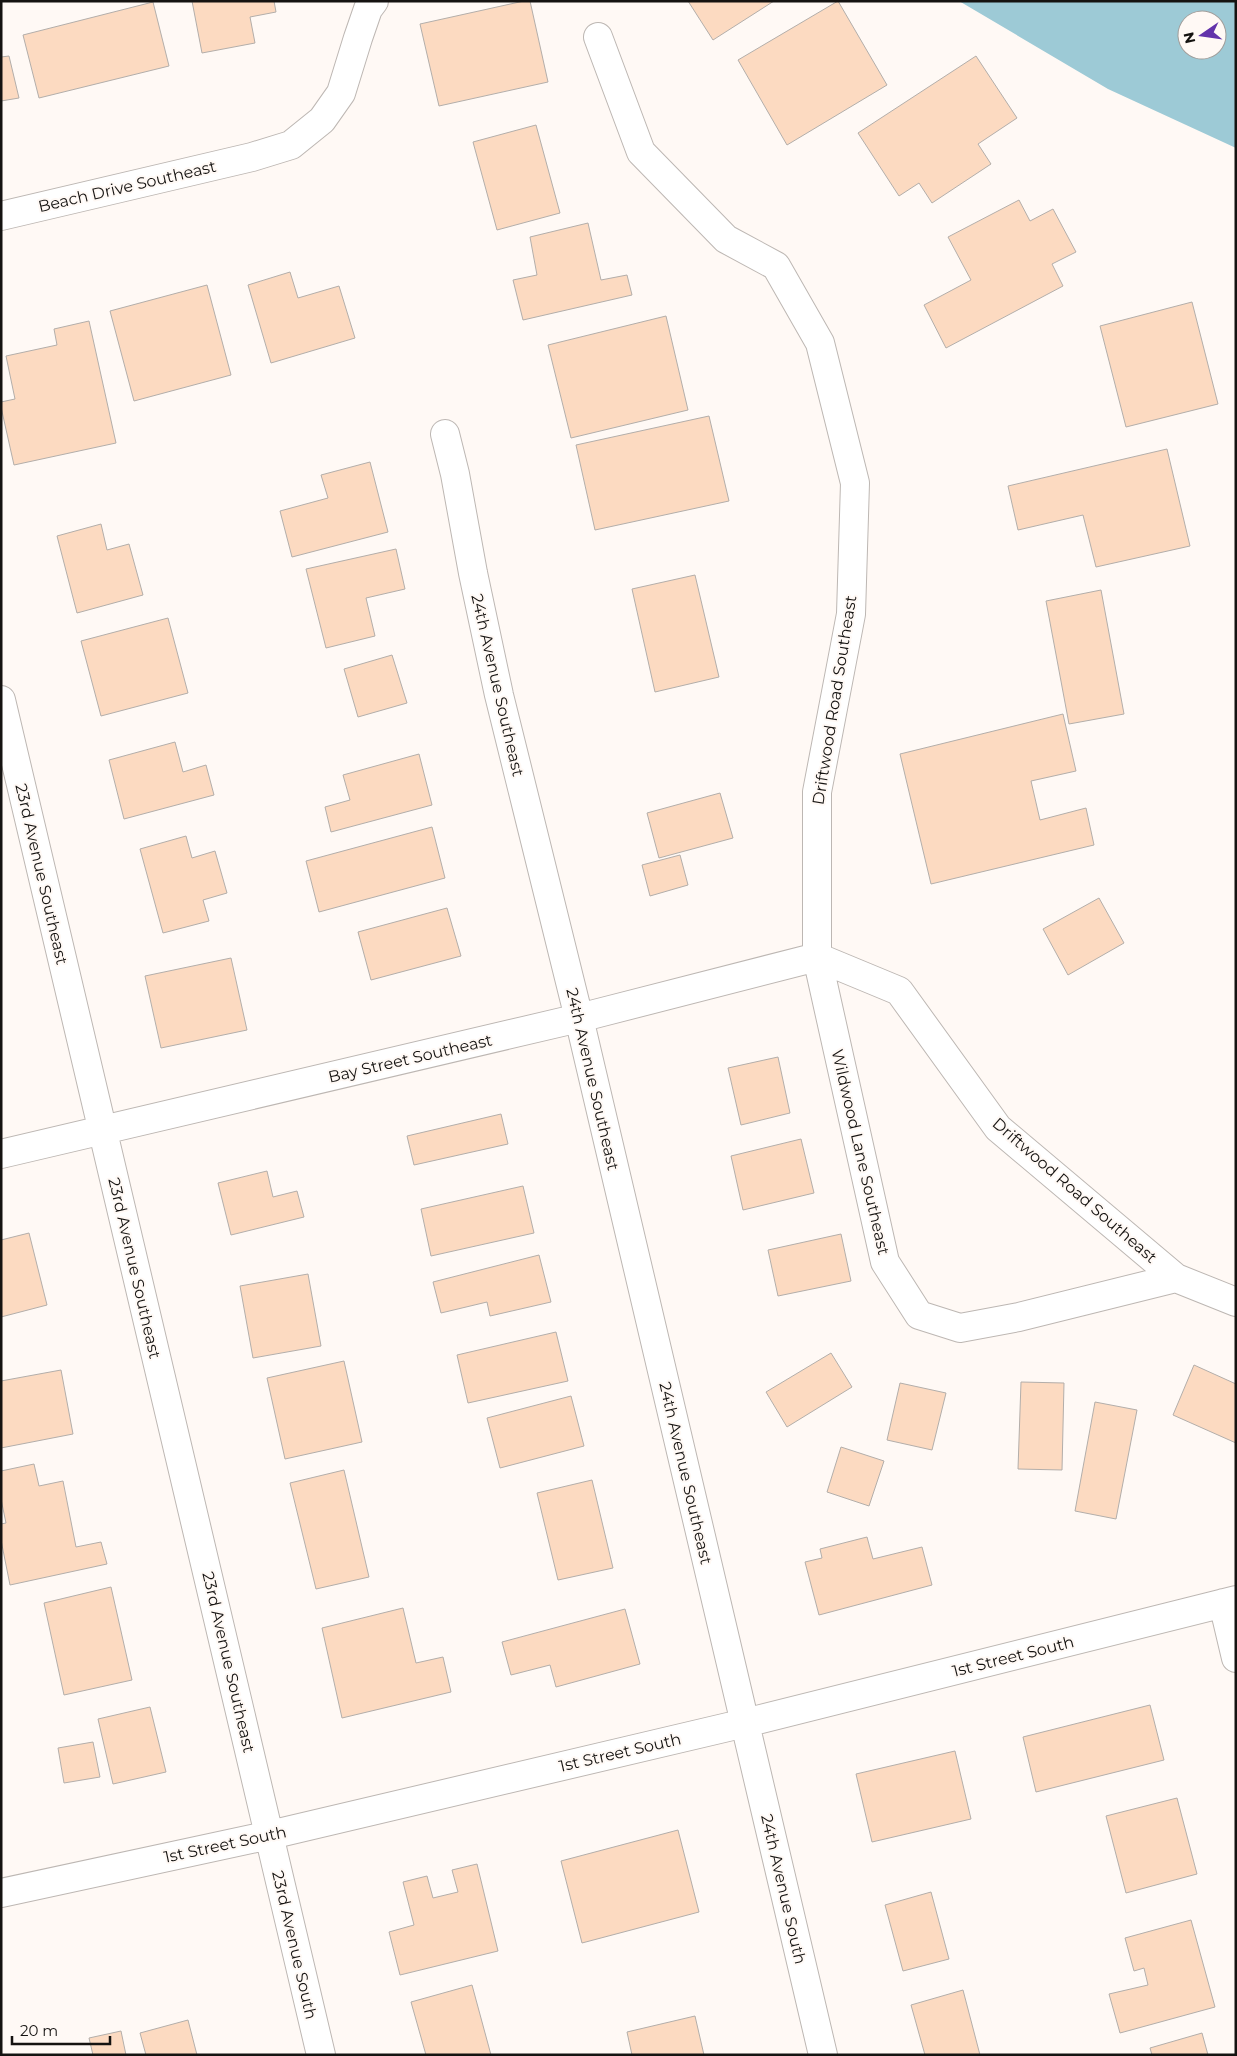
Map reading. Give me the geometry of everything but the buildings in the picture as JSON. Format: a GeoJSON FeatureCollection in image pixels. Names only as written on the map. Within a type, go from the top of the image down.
{"type":"FeatureCollection","features":[{"type":"Feature","properties":{"kind":"street","name":"Beach Drive Southeast"},"geometry":{"type":"LineString","coordinates":[[1,216],[252,157],[291,145],[322,120],[341,93],[368,9],[374,1]]}},
{"type":"Feature","properties":{"kind":"street","name":"Driftwood Road Southeast"},"geometry":{"type":"LineString","coordinates":[[598,37],[641,152],[726,239],[776,266],[820,343],[855,483],[851,614],[817,792],[817,957],[899,991],[998,1128],[1176,1278],[1236,1302]]}},
{"type":"Feature","properties":{"kind":"street","name":"24th Avenue Southeast"},"geometry":{"type":"LineString","coordinates":[[445,434],[455,474],[498,695],[579,1018],[745,1723]]}},
{"type":"Feature","properties":{"kind":"street","name":"23rd Avenue Southeast"},"geometry":{"type":"LineString","coordinates":[[1,700],[270,1835]]}},
{"type":"Feature","properties":{"kind":"street","name":"Bay Street Southeast"},"geometry":{"type":"LineString","coordinates":[[1,1154],[579,1018],[817,957]]}},
{"type":"Feature","properties":{"kind":"street","name":"Wildwood Lane Southeast"},"geometry":{"type":"LineString","coordinates":[[817,957],[885,1262],[919,1315],[960,1328],[1019,1317],[1176,1278]]}},
{"type":"Feature","properties":{"kind":"street","name":"1st Street South"},"geometry":{"type":"LineString","coordinates":[[1,1893],[270,1835],[745,1723],[1230,1602]]}},
{"type":"Feature","properties":{"kind":"street"},"geometry":{"type":"LineString","coordinates":[[1230,1602],[1236,1658]]}},
{"type":"Feature","properties":{"kind":"street","name":"24th Avenue South"},"geometry":{"type":"LineString","coordinates":[[745,1723],[822,2055]]}},
{"type":"Feature","properties":{"kind":"street","name":"23rd Avenue South"},"geometry":{"type":"LineString","coordinates":[[270,1835],[321,2055]]}},
{"type":"Feature","properties":{"kind":"water"},"geometry":{"type":"Polygon","coordinates":[[[959,1],[1236,1],[1236,148],[1108,89],[959,1]]]}}]}
